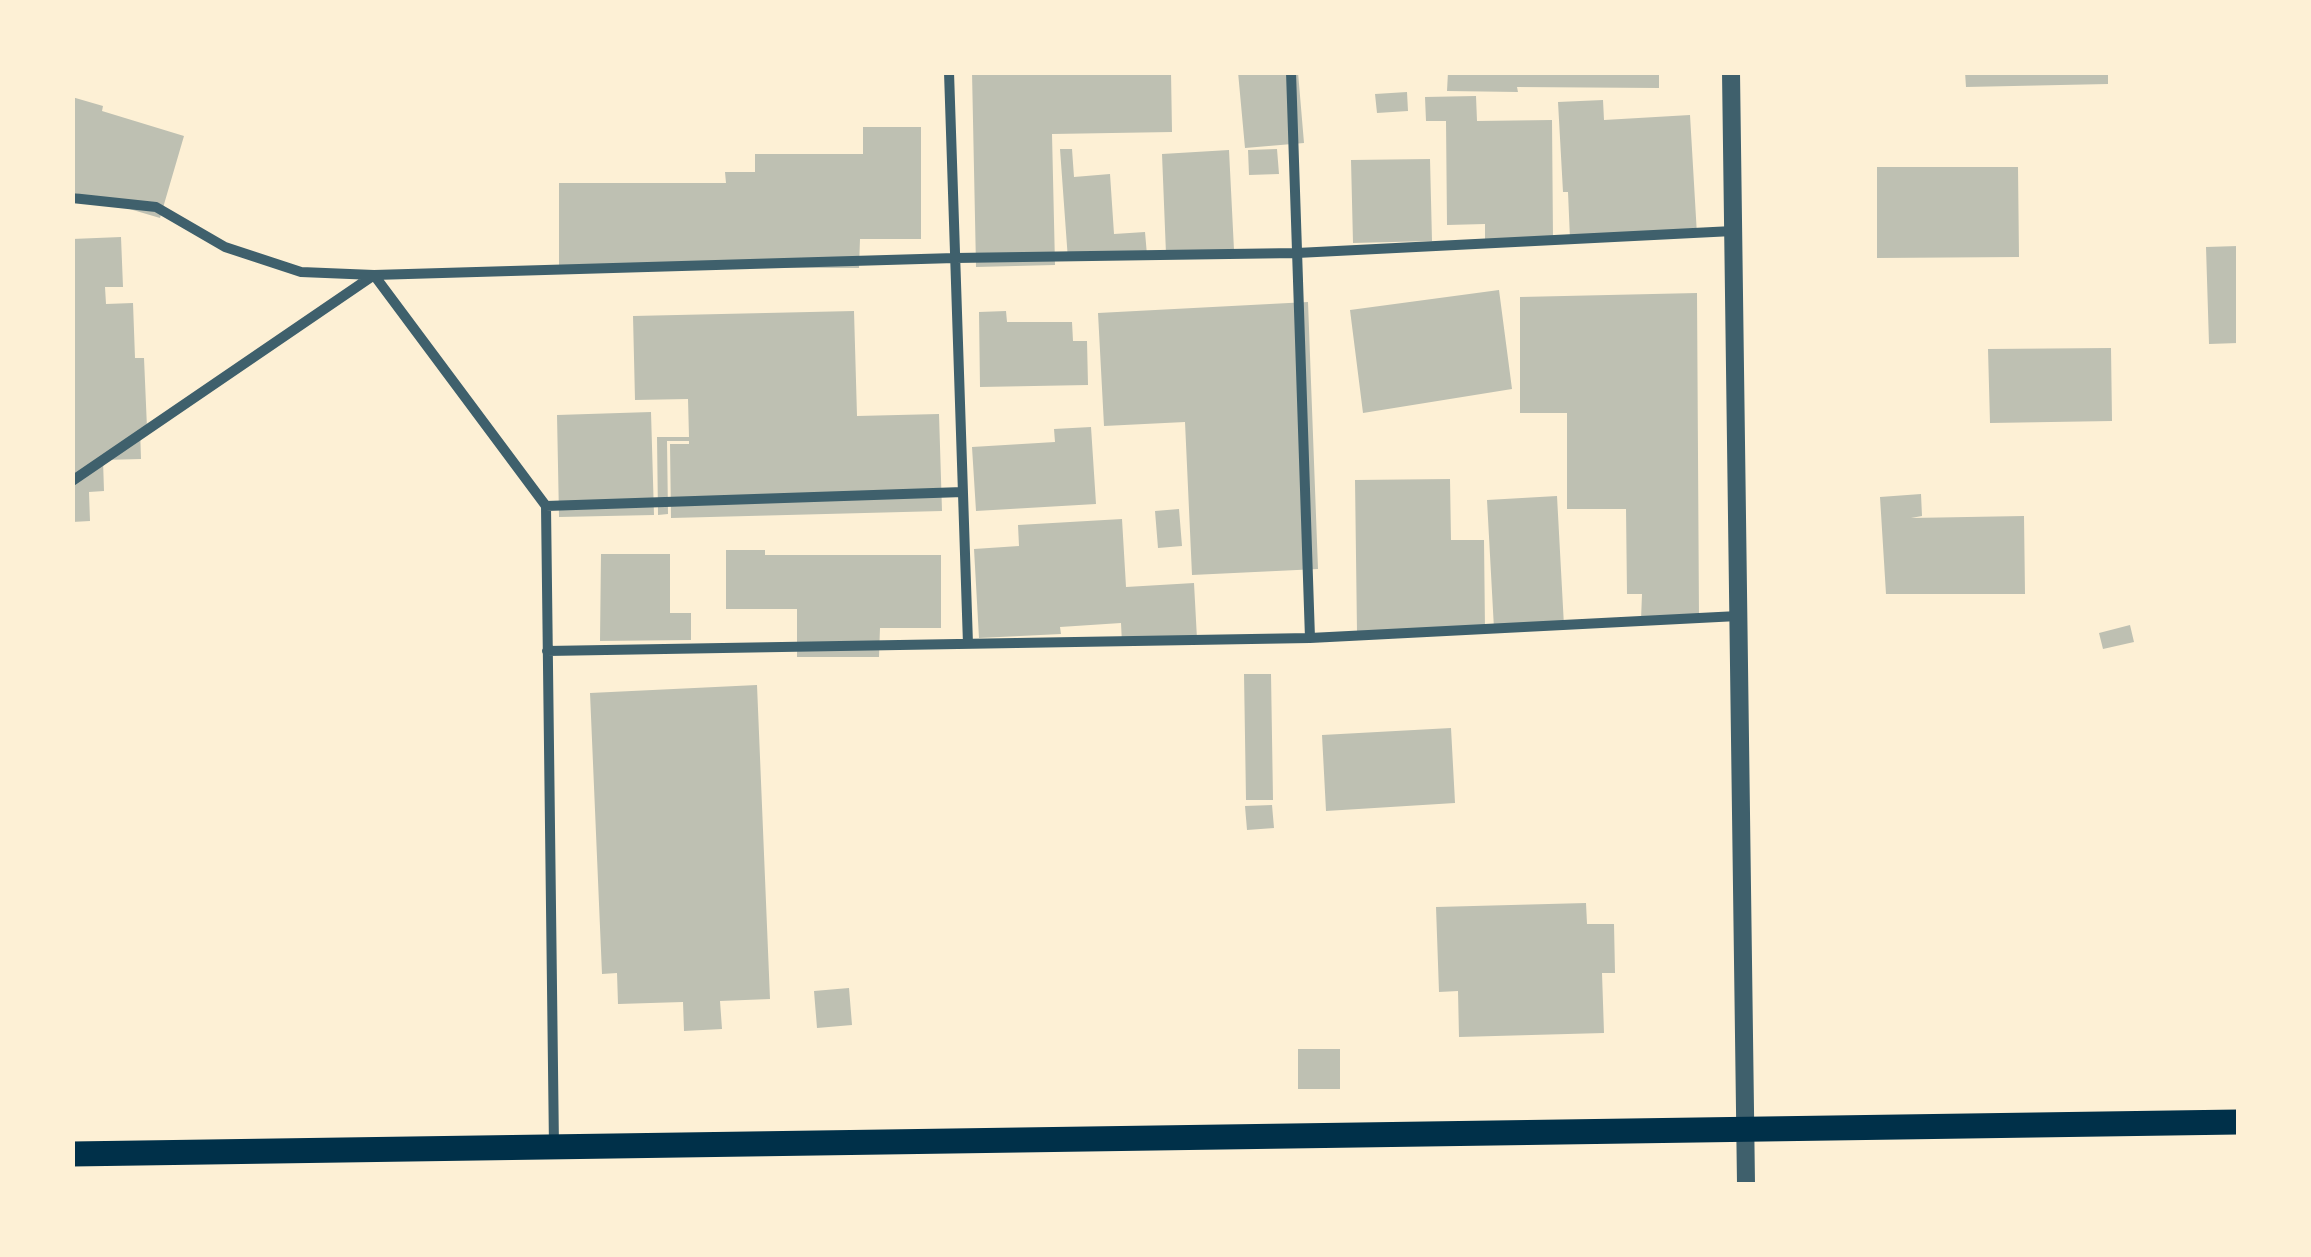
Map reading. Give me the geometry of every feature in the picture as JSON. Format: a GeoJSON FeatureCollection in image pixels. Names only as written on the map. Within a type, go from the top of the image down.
{"type":"FeatureCollection","features":[{"type":"Feature","properties":{"kind":"main road"},"geometry":{"type":"LineString","coordinates":[[72,1154],[2238,1122]]}},
{"type":"Feature","properties":{"kind":"street"},"geometry":{"type":"LineString","coordinates":[[949,72],[968,644]]}},
{"type":"Feature","properties":{"kind":"street"},"geometry":{"type":"LineString","coordinates":[[1291,72],[1310,638]]}},
{"type":"Feature","properties":{"kind":"street"},"geometry":{"type":"LineString","coordinates":[[1731,72],[1746,1184]]}},
{"type":"Feature","properties":{"kind":"street"},"geometry":{"type":"LineString","coordinates":[[72,198],[156,207],[224,246],[302,272],[374,275],[955,258],[1297,253],[1733,232]]}},
{"type":"Feature","properties":{"kind":"street"},"geometry":{"type":"LineString","coordinates":[[72,481],[374,275]]}},
{"type":"Feature","properties":{"kind":"street"},"geometry":{"type":"LineString","coordinates":[[374,275],[546,506],[554,1148]]}},
{"type":"Feature","properties":{"kind":"street"},"geometry":{"type":"LineString","coordinates":[[546,506],[963,492]]}},
{"type":"Feature","properties":{"kind":"street"},"geometry":{"type":"LineString","coordinates":[[548,651],[1310,638],[1738,616]]}},
{"type":"Feature","properties":{"kind":"building"},"geometry":{"type":"Polygon","coordinates":[[[972,72],[1171,72],[1172,132],[1052,134],[1055,265],[976,267],[972,72]]]}},
{"type":"Feature","properties":{"kind":"building"},"geometry":{"type":"Polygon","coordinates":[[[1238,72],[1298,72],[1304,143],[1245,148],[1238,72]]]}},
{"type":"Feature","properties":{"kind":"building"},"geometry":{"type":"Polygon","coordinates":[[[1448,72],[1659,72],[1659,88],[1517,87],[1518,92],[1447,91],[1448,72]]]}},
{"type":"Feature","properties":{"kind":"building"},"geometry":{"type":"Polygon","coordinates":[[[1965,72],[2108,72],[2108,84],[1966,87],[1965,72]]]}},
{"type":"Feature","properties":{"kind":"building"},"geometry":{"type":"Polygon","coordinates":[[[1407,92],[1408,111],[1377,113],[1375,94],[1407,92]]]}},
{"type":"Feature","properties":{"kind":"building"},"geometry":{"type":"Polygon","coordinates":[[[1476,96],[1477,121],[1552,120],[1553,239],[1485,240],[1485,224],[1447,225],[1446,121],[1426,121],[1425,97],[1476,96]]]}},
{"type":"Feature","properties":{"kind":"building"},"geometry":{"type":"Polygon","coordinates":[[[72,97],[103,106],[102,111],[184,136],[160,218],[72,192],[72,97]]]}},
{"type":"Feature","properties":{"kind":"building"},"geometry":{"type":"Polygon","coordinates":[[[1603,100],[1604,120],[1690,115],[1697,235],[1570,239],[1558,102],[1603,100]]]}},
{"type":"Feature","properties":{"kind":"building"},"geometry":{"type":"Polygon","coordinates":[[[863,127],[921,127],[921,239],[860,239],[859,268],[559,267],[559,183],[726,183],[725,172],[755,172],[755,154],[863,154],[863,127]]]}},
{"type":"Feature","properties":{"kind":"building"},"geometry":{"type":"Polygon","coordinates":[[[1060,149],[1072,149],[1074,177],[1110,174],[1114,234],[1145,232],[1147,255],[1068,260],[1060,149]]]}},
{"type":"Feature","properties":{"kind":"building"},"geometry":{"type":"Polygon","coordinates":[[[1277,149],[1279,174],[1249,175],[1248,150],[1277,149]]]}},
{"type":"Feature","properties":{"kind":"building"},"geometry":{"type":"Polygon","coordinates":[[[1229,150],[1234,250],[1166,254],[1162,154],[1229,150]]]}},
{"type":"Feature","properties":{"kind":"building"},"geometry":{"type":"Polygon","coordinates":[[[1430,159],[1432,241],[1353,243],[1351,160],[1430,159]]]}},
{"type":"Feature","properties":{"kind":"building"},"geometry":{"type":"Polygon","coordinates":[[[1877,167],[2018,167],[2019,257],[1877,258],[1877,167]]]}},
{"type":"Feature","properties":{"kind":"building"},"geometry":{"type":"Polygon","coordinates":[[[121,237],[123,287],[105,287],[106,304],[133,303],[135,358],[144,358],[147,428],[140,428],[141,459],[103,460],[104,491],[89,492],[90,521],[72,522],[72,239],[121,237]]]}},
{"type":"Feature","properties":{"kind":"building"},"geometry":{"type":"Polygon","coordinates":[[[2238,246],[2238,343],[2209,344],[2206,247],[2238,246]]]}},
{"type":"Feature","properties":{"kind":"building"},"geometry":{"type":"Polygon","coordinates":[[[1499,290],[1512,389],[1363,413],[1350,310],[1499,290]]]}},
{"type":"Feature","properties":{"kind":"building"},"geometry":{"type":"Polygon","coordinates":[[[1697,293],[1699,619],[1641,620],[1642,594],[1627,594],[1626,509],[1567,509],[1567,413],[1520,413],[1520,297],[1697,293]]]}},
{"type":"Feature","properties":{"kind":"building"},"geometry":{"type":"Polygon","coordinates":[[[1308,302],[1318,569],[1192,575],[1185,422],[1104,426],[1098,313],[1308,302]]]}},
{"type":"Feature","properties":{"kind":"building"},"geometry":{"type":"Polygon","coordinates":[[[854,311],[857,416],[939,414],[942,511],[671,518],[670,444],[689,441],[667,441],[668,514],[658,515],[657,437],[689,437],[688,399],[635,400],[633,316],[854,311]]]}},
{"type":"Feature","properties":{"kind":"building"},"geometry":{"type":"Polygon","coordinates":[[[1006,311],[1007,322],[1072,322],[1073,341],[1087,341],[1088,385],[980,387],[979,312],[1006,311]]]}},
{"type":"Feature","properties":{"kind":"building"},"geometry":{"type":"Polygon","coordinates":[[[2111,348],[2112,421],[1990,423],[1988,349],[2111,348]]]}},
{"type":"Feature","properties":{"kind":"building"},"geometry":{"type":"Polygon","coordinates":[[[651,412],[654,515],[559,517],[557,415],[651,412]]]}},
{"type":"Feature","properties":{"kind":"building"},"geometry":{"type":"Polygon","coordinates":[[[1091,427],[1096,504],[976,511],[972,447],[1055,442],[1054,429],[1091,427]]]}},
{"type":"Feature","properties":{"kind":"building"},"geometry":{"type":"Polygon","coordinates":[[[1450,479],[1451,540],[1484,540],[1485,630],[1357,632],[1355,480],[1450,479]]]}},
{"type":"Feature","properties":{"kind":"building"},"geometry":{"type":"Polygon","coordinates":[[[1921,494],[1922,516],[1911,518],[2024,516],[2025,594],[1886,594],[1880,497],[1921,494]]]}},
{"type":"Feature","properties":{"kind":"building"},"geometry":{"type":"Polygon","coordinates":[[[1557,496],[1564,626],[1494,629],[1487,500],[1557,496]]]}},
{"type":"Feature","properties":{"kind":"building"},"geometry":{"type":"Polygon","coordinates":[[[1179,509],[1182,546],[1158,548],[1155,511],[1179,509]]]}},
{"type":"Feature","properties":{"kind":"building"},"geometry":{"type":"Polygon","coordinates":[[[1122,519],[1126,587],[1194,583],[1197,639],[1122,644],[1121,623],[1060,627],[1061,634],[979,638],[974,549],[1019,546],[1018,525],[1122,519]]]}},
{"type":"Feature","properties":{"kind":"building"},"geometry":{"type":"Polygon","coordinates":[[[726,550],[765,550],[765,555],[941,555],[941,628],[880,628],[879,657],[797,657],[797,609],[726,609],[726,550]]]}},
{"type":"Feature","properties":{"kind":"building"},"geometry":{"type":"Polygon","coordinates":[[[601,554],[670,554],[670,613],[691,613],[691,640],[600,641],[601,554]]]}},
{"type":"Feature","properties":{"kind":"building"},"geometry":{"type":"Polygon","coordinates":[[[2130,625],[2134,642],[2103,649],[2099,633],[2130,625]]]}},
{"type":"Feature","properties":{"kind":"building"},"geometry":{"type":"Polygon","coordinates":[[[1244,674],[1271,674],[1273,800],[1246,800],[1244,674]]]}},
{"type":"Feature","properties":{"kind":"building"},"geometry":{"type":"Polygon","coordinates":[[[757,685],[770,999],[720,1001],[722,1029],[684,1031],[683,1002],[618,1004],[617,973],[602,974],[590,693],[757,685]]]}},
{"type":"Feature","properties":{"kind":"building"},"geometry":{"type":"Polygon","coordinates":[[[1451,728],[1455,803],[1326,811],[1322,735],[1451,728]]]}},
{"type":"Feature","properties":{"kind":"building"},"geometry":{"type":"Polygon","coordinates":[[[1272,805],[1274,828],[1247,830],[1245,806],[1272,805]]]}},
{"type":"Feature","properties":{"kind":"building"},"geometry":{"type":"Polygon","coordinates":[[[1586,903],[1587,924],[1614,924],[1615,973],[1602,973],[1604,1033],[1459,1037],[1458,991],[1439,992],[1436,907],[1586,903]]]}},
{"type":"Feature","properties":{"kind":"building"},"geometry":{"type":"Polygon","coordinates":[[[849,988],[852,1025],[817,1028],[814,991],[849,988]]]}},
{"type":"Feature","properties":{"kind":"building"},"geometry":{"type":"Polygon","coordinates":[[[1298,1049],[1340,1049],[1340,1089],[1298,1089],[1298,1049]]]}}]}
